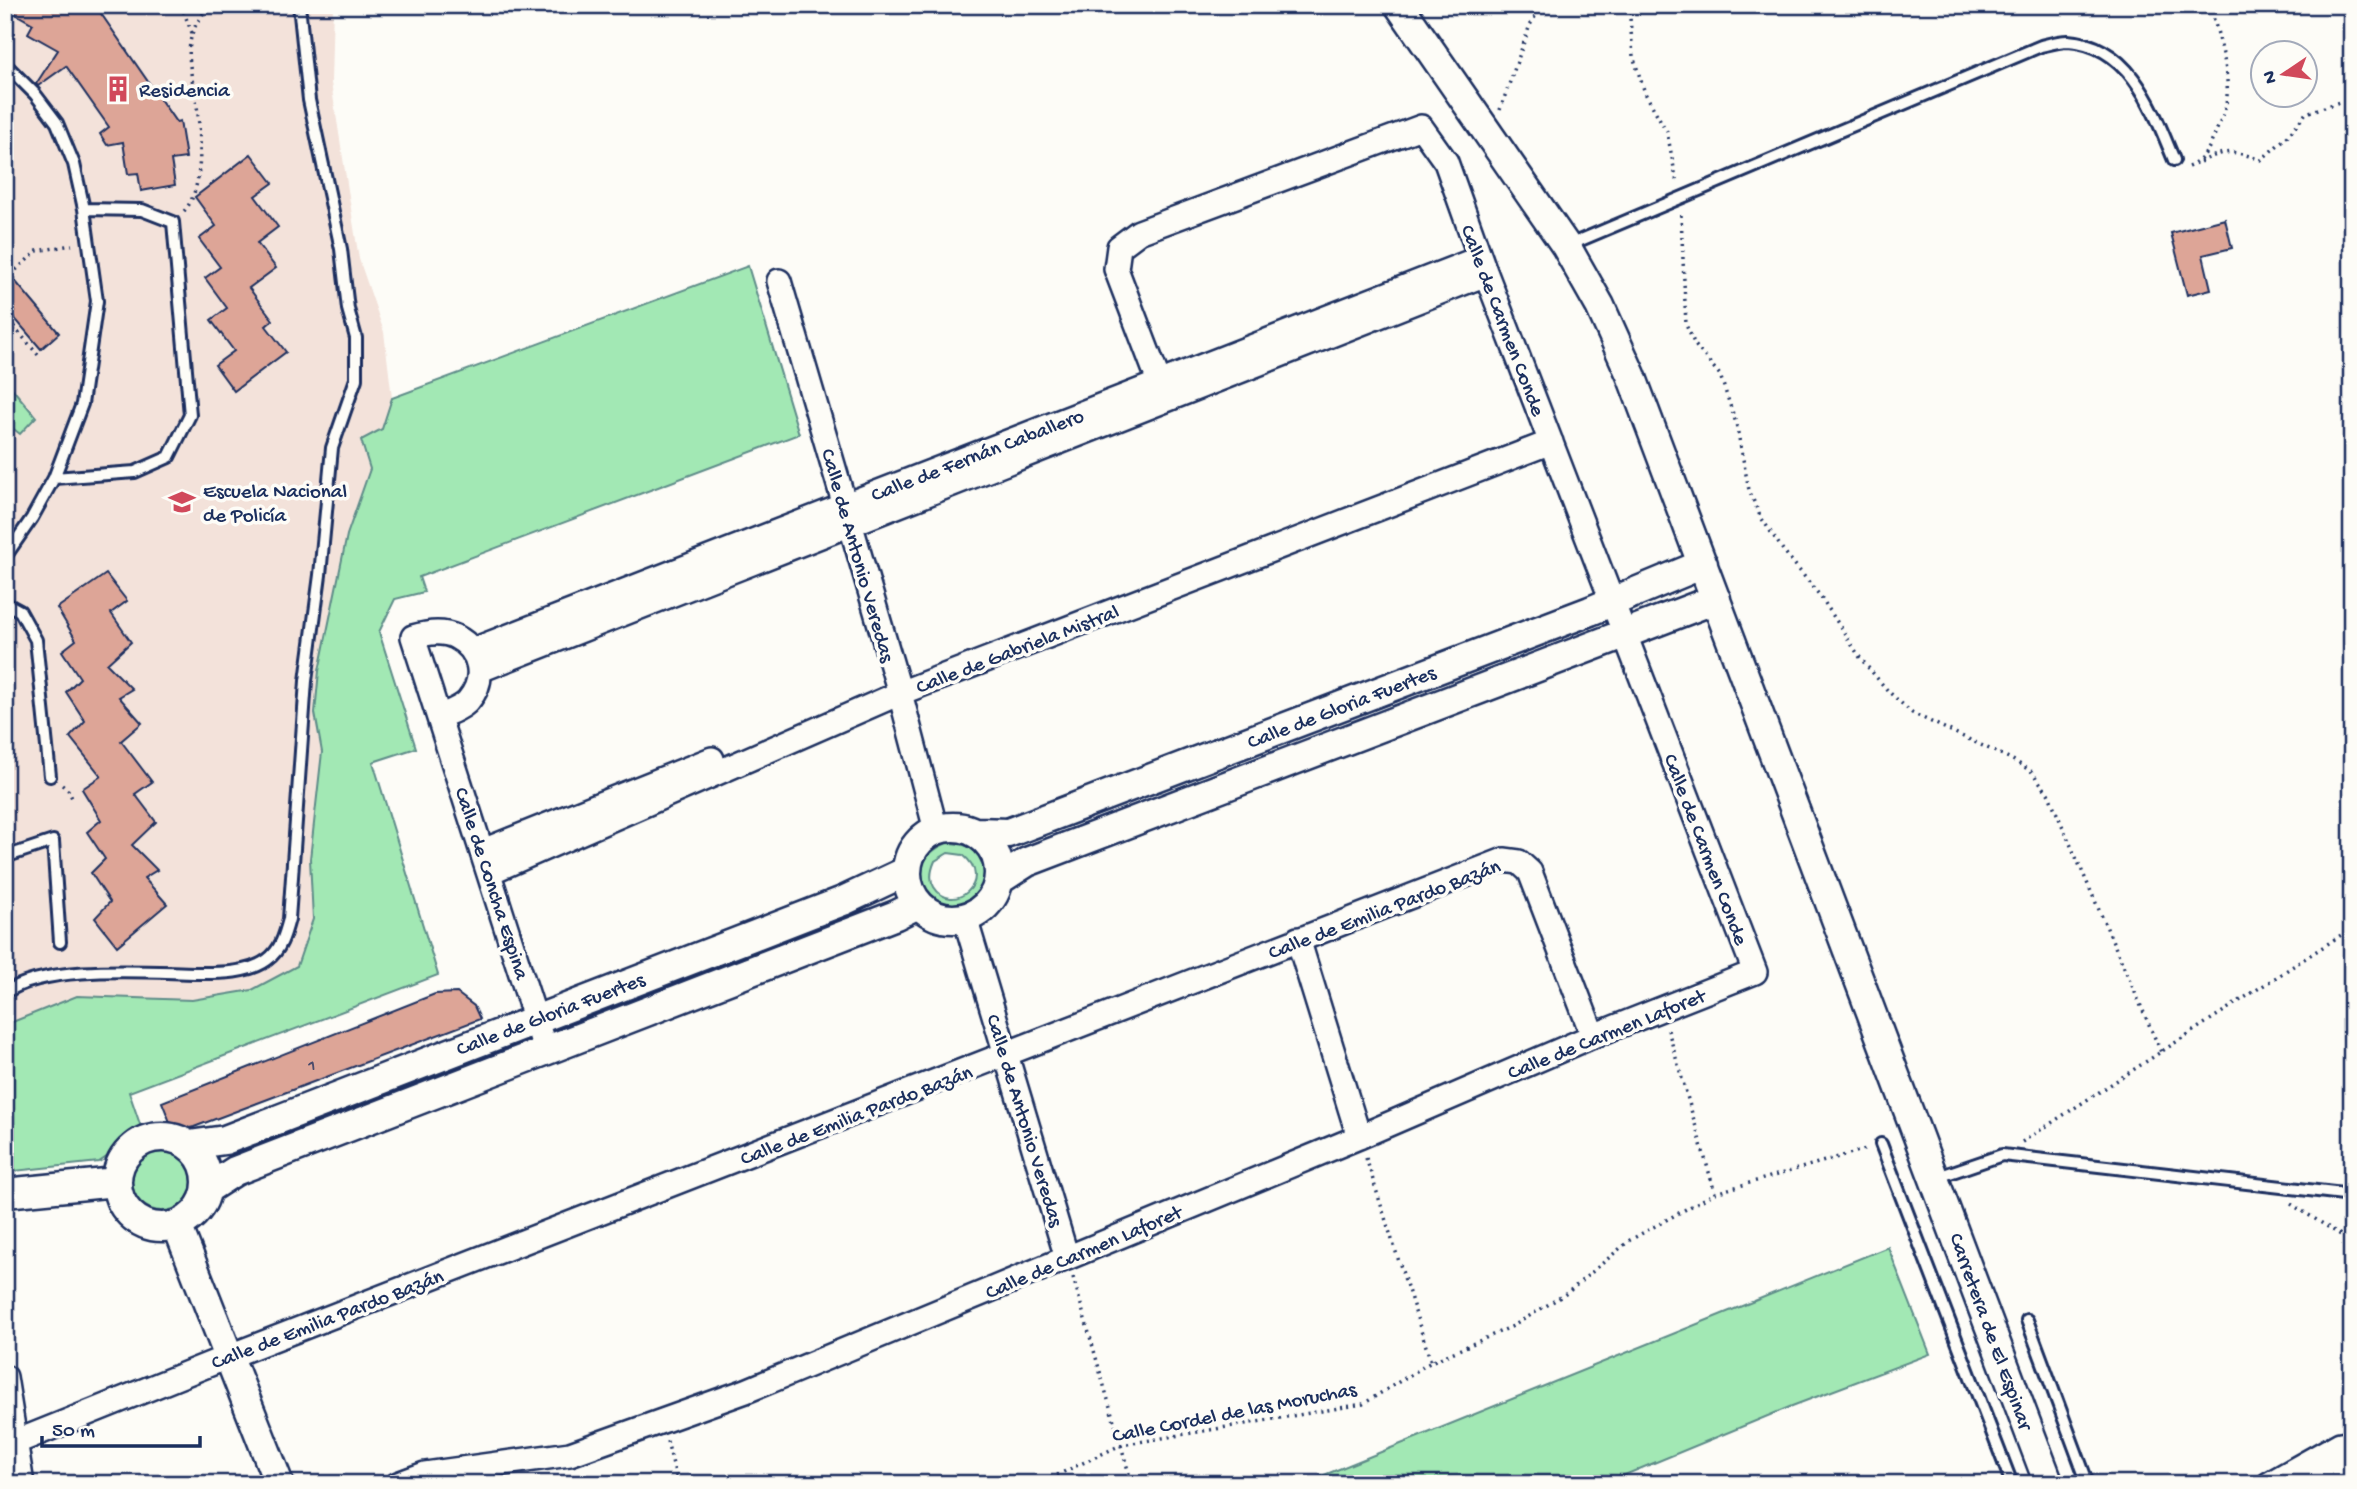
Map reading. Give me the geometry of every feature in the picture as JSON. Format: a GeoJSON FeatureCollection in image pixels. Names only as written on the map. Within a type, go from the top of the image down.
{"type":"FeatureCollection","features":[{"type":"Feature","properties":{"kind":"street","name":"Carretera de El Espinar"},"geometry":{"type":"LineString","coordinates":[[1399,5],[1566,246],[1600,306],[1631,375],[2049,1484]]}},
{"type":"Feature","properties":{"kind":"street","name":"Calle de Carmen Conde"},"geometry":{"type":"LineString","coordinates":[[1162,391],[1116,269],[1119,247],[1139,232],[1421,127],[1446,162],[1483,266],[1755,972]]}},
{"type":"Feature","properties":{"kind":"street","name":"Calle de Fernán Caballero"},"geometry":{"type":"LineString","coordinates":[[477,660],[1483,266]]}},
{"type":"Feature","properties":{"kind":"street","name":"Calle de Antonio Veredas"},"geometry":{"type":"LineString","coordinates":[[779,281],[898,688],[936,830]]}},
{"type":"Feature","properties":{"kind":"street","name":"Calle de Gabriela Mistral"},"geometry":{"type":"LineString","coordinates":[[486,862],[898,688],[1548,436]]}},
{"type":"Feature","properties":{"kind":"street","name":"Calle de Gloria Fuertes"},"geometry":{"type":"LineString","coordinates":[[976,832],[1008,833],[1612,602],[1703,564]]}},
{"type":"Feature","properties":{"kind":"street","name":"Calle de Gloria Fuertes"},"geometry":{"type":"LineString","coordinates":[[999,880],[1027,862],[1716,599]]}},
{"type":"Feature","properties":{"kind":"street","name":"Calle de Concha Espina"},"geometry":{"type":"LineString","coordinates":[[477,660],[454,636],[430,632],[413,637],[545,1049]]}},
{"type":"Feature","properties":{"kind":"street"},"geometry":{"type":"LineString","coordinates":[[439,717],[467,703],[477,687],[477,660]]}},
{"type":"Feature","properties":{"kind":"street"},"geometry":{"type":"LineString","coordinates":[[949,827],[976,832],[992,848],[999,869],[999,880],[988,904],[978,913],[965,918],[940,918],[918,904],[908,883],[909,858],[915,846],[936,830],[949,827]]}},
{"type":"Feature","properties":{"kind":"street","name":"Calle de Gloria Fuertes"},"geometry":{"type":"LineString","coordinates":[[189,1145],[225,1140],[843,901],[907,871]]}},
{"type":"Feature","properties":{"kind":"street","name":"Calle de Emilia Pardo Bazán"},"geometry":{"type":"LineString","coordinates":[[17,1448],[232,1362],[1008,1062],[1300,945],[1500,877],[1514,876],[1521,883],[1587,1039]]}},
{"type":"Feature","properties":{"kind":"street","name":"Calle de Gloria Fuertes"},"geometry":{"type":"LineString","coordinates":[[207,1189],[235,1171],[883,920],[918,904]]}},
{"type":"Feature","properties":{"kind":"street","name":"Calle de Antonio Veredas"},"geometry":{"type":"LineString","coordinates":[[965,918],[1067,1258]]}},
{"type":"Feature","properties":{"kind":"street"},"geometry":{"type":"LineString","coordinates":[[1300,945],[1359,1137]]}},
{"type":"Feature","properties":{"kind":"street","name":"Calle de Carmen Laforet"},"geometry":{"type":"LineString","coordinates":[[398,1484],[425,1474],[570,1454],[746,1391],[1359,1137],[1587,1039],[1755,972]]}},
{"type":"Feature","properties":{"kind":"street"},"geometry":{"type":"LineString","coordinates":[[148,1138],[176,1138],[189,1145],[204,1164],[207,1177],[204,1201],[197,1211],[177,1225],[156,1227],[135,1220],[118,1196],[118,1167],[125,1155],[148,1138]]}},
{"type":"Feature","properties":{"kind":"street"},"geometry":{"type":"LineString","coordinates":[[5,1193],[116,1182]]}},
{"type":"Feature","properties":{"kind":"street"},"geometry":{"type":"LineString","coordinates":[[177,1225],[279,1484]]}},
{"type":"Feature","properties":{"kind":"street"},"geometry":{"type":"LineString","coordinates":[[5,1377],[22,1484]]}},
{"type":"Feature","properties":{"kind":"street"},"geometry":{"type":"LineString","coordinates":[[2269,1484],[2340,1444],[2352,1442]]}},
{"type":"Feature","properties":{"kind":"street"},"geometry":{"type":"LineString","coordinates":[[2302,1484],[2352,1459]]}},
{"type":"Feature","properties":{"kind":"lane"},"geometry":{"type":"LineString","coordinates":[[5,993],[39,979],[91,971],[219,973],[241,970],[266,961],[281,946],[289,919],[306,681],[320,575],[332,448],[356,379],[356,338],[348,309],[341,249],[309,100],[299,5]]}},
{"type":"Feature","properties":{"kind":"lane"},"geometry":{"type":"LineString","coordinates":[[1566,246],[2041,46],[2067,41],[2099,48],[2126,68],[2151,106],[2174,160]]}},
{"type":"Feature","properties":{"kind":"lane"},"geometry":{"type":"LineString","coordinates":[[5,64],[35,94],[57,122],[74,164],[84,209],[97,301],[82,404],[54,478],[32,518],[5,557]]}},
{"type":"Feature","properties":{"kind":"lane"},"geometry":{"type":"LineString","coordinates":[[54,478],[135,472],[169,457],[190,415],[173,222],[142,211],[84,209]]}},
{"type":"Feature","properties":{"kind":"lane"},"geometry":{"type":"LineString","coordinates":[[5,603],[20,611],[36,640],[50,776]]}},
{"type":"Feature","properties":{"kind":"lane"},"geometry":{"type":"LineString","coordinates":[[5,858],[53,841],[60,942]]}},
{"type":"Feature","properties":{"kind":"lane"},"geometry":{"type":"LineString","coordinates":[[1881,1144],[2012,1484]]}},
{"type":"Feature","properties":{"kind":"lane"},"geometry":{"type":"LineString","coordinates":[[1935,1178],[2002,1154],[2352,1195]]}},
{"type":"Feature","properties":{"kind":"lane"},"geometry":{"type":"LineString","coordinates":[[2027,1320],[2088,1484]]}},
{"type":"Feature","properties":{"kind":"path"},"geometry":{"type":"LineString","coordinates":[[173,222],[191,204],[200,168],[198,115],[190,62],[192,33],[181,5]]}},
{"type":"Feature","properties":{"kind":"path"},"geometry":{"type":"LineString","coordinates":[[192,33],[209,5]]}},
{"type":"Feature","properties":{"kind":"path"},"geometry":{"type":"LineString","coordinates":[[1486,132],[1497,116],[1530,25],[1542,5]]}},
{"type":"Feature","properties":{"kind":"path"},"geometry":{"type":"LineString","coordinates":[[1629,5],[1633,56],[1645,93],[1667,132],[1680,199],[1686,326],[1695,345],[1720,375],[1736,423],[1749,490],[1760,516],[1821,597],[1861,659],[1888,691],[1912,713],[2031,771],[2048,793],[2161,1052]]}},
{"type":"Feature","properties":{"kind":"path"},"geometry":{"type":"LineString","coordinates":[[2198,163],[2209,148],[2225,110],[2227,89],[2224,62],[2211,5]]}},
{"type":"Feature","properties":{"kind":"path"},"geometry":{"type":"LineString","coordinates":[[2174,160],[2185,167],[2223,151],[2261,160],[2288,136],[2306,113],[2352,98]]}},
{"type":"Feature","properties":{"kind":"path"},"geometry":{"type":"LineString","coordinates":[[16,270],[37,251],[89,242]]}},
{"type":"Feature","properties":{"kind":"path"},"geometry":{"type":"LineString","coordinates":[[5,316],[39,356]]}},
{"type":"Feature","properties":{"kind":"path"},"geometry":{"type":"LineString","coordinates":[[2002,1154],[2352,928]]}},
{"type":"Feature","properties":{"kind":"path"},"geometry":{"type":"LineString","coordinates":[[1660,1010],[1670,1034],[1715,1193]]}},
{"type":"Feature","properties":{"kind":"path"},"geometry":{"type":"LineString","coordinates":[[1359,1137],[1431,1362]]}},
{"type":"Feature","properties":{"kind":"path","name":"Calle Cordel de las Moruchas"},"geometry":{"type":"LineString","coordinates":[[1038,1484],[1121,1445],[1363,1404],[1431,1362],[1513,1326],[1567,1293],[1630,1240],[1715,1193],[1881,1144]]}},
{"type":"Feature","properties":{"kind":"path"},"geometry":{"type":"LineString","coordinates":[[2264,1184],[2302,1213],[2352,1242]]}},
{"type":"Feature","properties":{"kind":"path"},"geometry":{"type":"LineString","coordinates":[[1067,1258],[1132,1484]]}},
{"type":"Feature","properties":{"kind":"path"},"geometry":{"type":"LineString","coordinates":[[661,1422],[678,1484]]}},
{"type":"Feature","properties":{"kind":"shaded area","name":"Escuela Nacional de Policía"},"geometry":{"type":"Polygon","coordinates":[[[5,5],[333,5],[331,83],[359,259],[384,332],[392,398],[382,429],[361,440],[370,469],[347,535],[319,671],[315,713],[322,752],[310,859],[313,919],[297,966],[252,990],[192,1000],[77,996],[5,1025],[5,5]]]}},
{"type":"Feature","properties":{"kind":"green space"},"geometry":{"type":"Polygon","coordinates":[[[748,266],[799,434],[419,577],[424,592],[395,599],[379,632],[416,748],[373,762],[438,975],[129,1092],[143,1133],[99,1162],[5,1172],[5,1025],[77,996],[192,1000],[252,990],[297,966],[313,919],[310,859],[322,752],[315,713],[319,671],[347,535],[370,469],[361,440],[382,429],[392,398],[748,266]]]}},
{"type":"Feature","properties":{"kind":"green space"},"geometry":{"type":"Polygon","coordinates":[[[5,380],[36,417],[20,434],[11,427],[5,480],[5,380]]]}},
{"type":"Feature","properties":{"kind":"green space"},"geometry":{"type":"Polygon","coordinates":[[[947,843],[969,847],[981,858],[985,873],[982,888],[973,901],[960,909],[945,909],[929,898],[920,882],[922,866],[939,847],[947,843]],[[948,853],[935,861],[931,881],[942,895],[951,898],[960,896],[968,892],[973,884],[975,875],[972,865],[963,855],[948,853]]]}},
{"type":"Feature","properties":{"kind":"green space"},"geometry":{"type":"Polygon","coordinates":[[[156,1151],[168,1151],[187,1164],[192,1181],[190,1193],[179,1206],[168,1211],[156,1211],[137,1198],[132,1187],[132,1175],[145,1156],[156,1151]]]}},
{"type":"Feature","properties":{"kind":"green space"},"geometry":{"type":"Polygon","coordinates":[[[1888,1247],[1930,1354],[1792,1406],[1603,1484],[1302,1484],[1888,1247]]]}},
{"type":"Feature","properties":{"kind":"building","name":"Residencia"},"geometry":{"type":"Polygon","coordinates":[[[5,5],[95,5],[176,122],[180,121],[186,158],[171,160],[175,185],[141,191],[138,173],[128,174],[123,142],[107,145],[100,134],[109,127],[66,66],[38,86],[36,84],[58,50],[28,33],[33,24],[5,8],[5,5]]]}},
{"type":"Feature","properties":{"kind":"building","name":"Residencia"},"geometry":{"type":"Polygon","coordinates":[[[251,154],[273,183],[255,196],[278,227],[257,243],[276,268],[249,288],[273,320],[266,326],[286,352],[234,391],[215,365],[234,351],[211,320],[227,308],[205,278],[220,267],[199,239],[216,226],[195,197],[251,154]]]}},
{"type":"Feature","properties":{"kind":"building"},"geometry":{"type":"Polygon","coordinates":[[[2225,219],[2232,248],[2203,255],[2211,289],[2187,295],[2171,233],[2225,219]]]}},
{"type":"Feature","properties":{"kind":"building"},"geometry":{"type":"Polygon","coordinates":[[[5,269],[59,333],[41,349],[5,307],[5,269]]]}},
{"type":"Feature","properties":{"kind":"building"},"geometry":{"type":"Polygon","coordinates":[[[106,574],[127,601],[111,613],[131,642],[107,664],[132,689],[119,697],[142,723],[121,741],[152,782],[135,794],[156,822],[132,845],[157,870],[144,878],[167,904],[117,946],[95,918],[110,902],[91,873],[105,859],[87,832],[101,820],[82,789],[101,776],[70,737],[85,721],[66,692],[80,678],[62,651],[76,640],[57,608],[106,574]]]}},
{"type":"Feature","properties":{"kind":"building"},"geometry":{"type":"Polygon","coordinates":[[[457,993],[474,1006],[480,1019],[194,1127],[185,1129],[170,1122],[162,1102],[435,994],[457,993]]]}},
{"type":"Feature","properties":{"kind":"place","name":"Residencia"},"geometry":{"type":"Point","coordinates":[118,89]}},
{"type":"Feature","properties":{"kind":"place","name":"Escuela Nacional de Policía"},"geometry":{"type":"Point","coordinates":[182,502]}}]}
